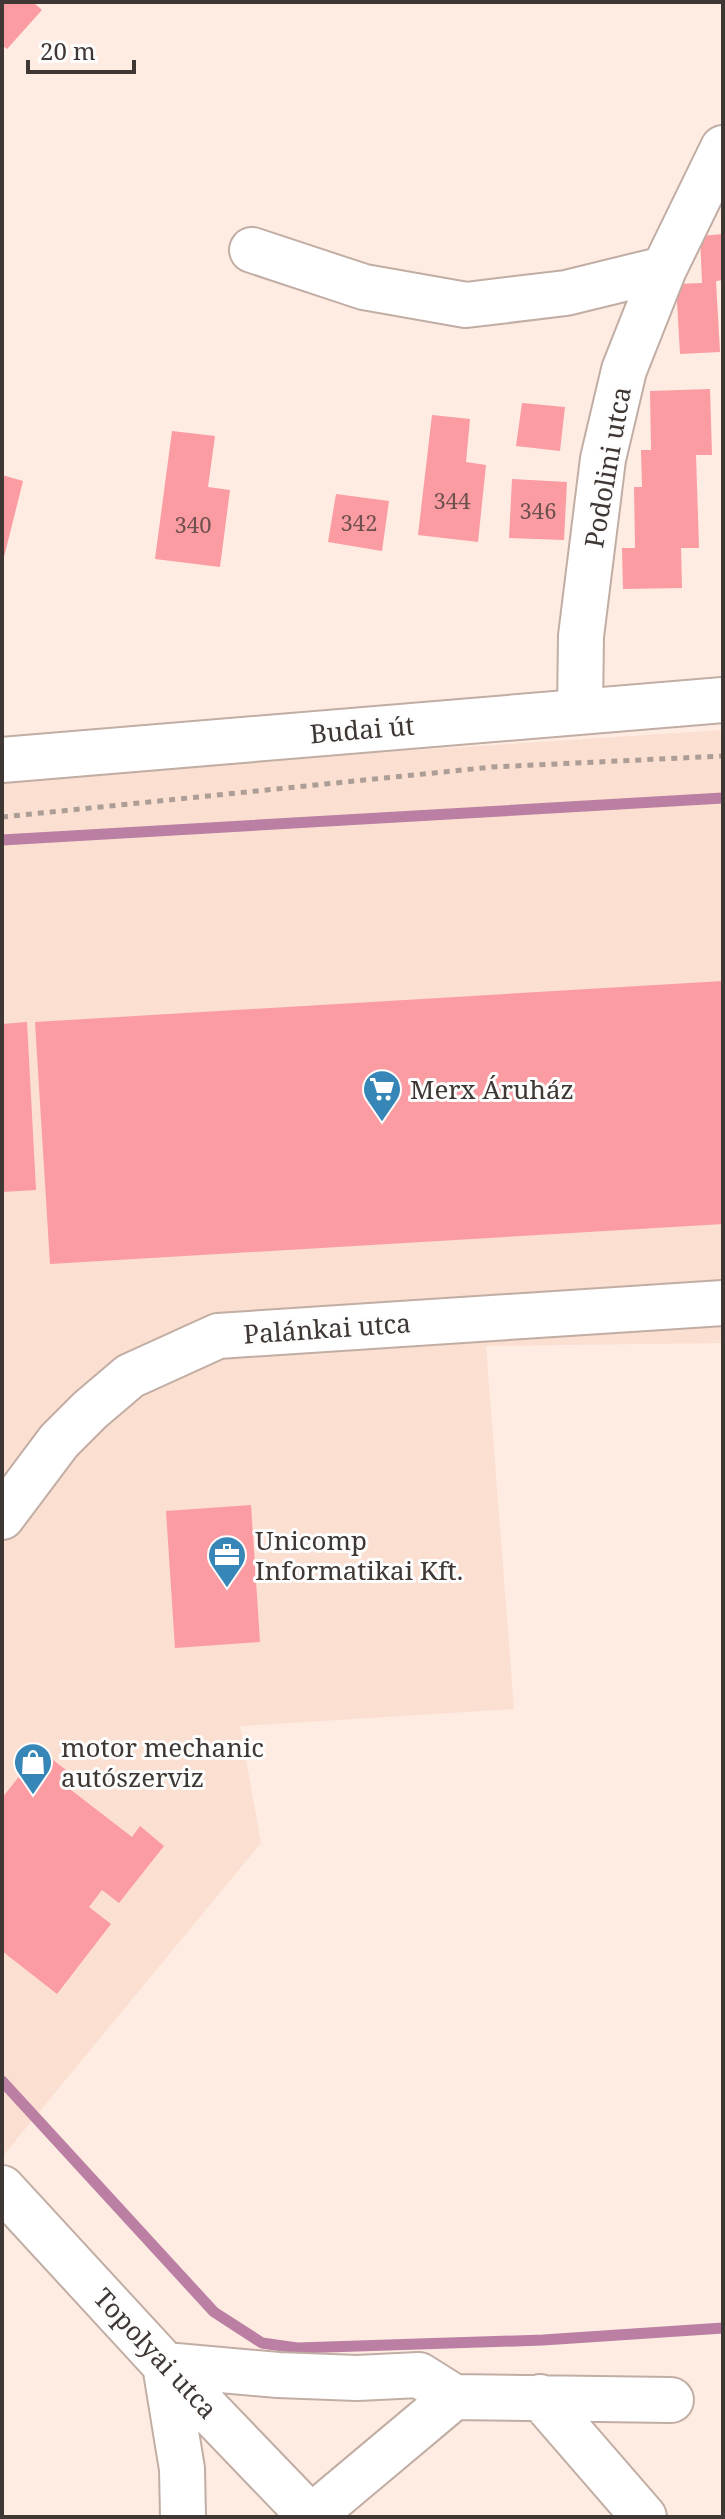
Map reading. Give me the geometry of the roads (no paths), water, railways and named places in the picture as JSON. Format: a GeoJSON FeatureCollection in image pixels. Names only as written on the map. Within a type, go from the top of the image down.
{"type":"FeatureCollection","features":[{"type":"Feature","properties":{"kind":"street","name":"Podolini utca"},"geometry":{"type":"LineString","coordinates":[[580,711],[581,636],[603,459],[624,370],[664,269],[723,148]]}},
{"type":"Feature","properties":{"kind":"street"},"geometry":{"type":"LineString","coordinates":[[252,250],[364,287],[466,305],[566,293],[664,269]]}},
{"type":"Feature","properties":{"kind":"street","name":"Budai út"},"geometry":{"type":"LineString","coordinates":[[2,760],[723,700]]}},
{"type":"Feature","properties":{"kind":"street","name":"Palánkai utca"},"geometry":{"type":"LineString","coordinates":[[2,1517],[59,1441],[130,1376],[218,1336],[723,1303]]}},
{"type":"Feature","properties":{"kind":"street","name":"Topolyai utca"},"geometry":{"type":"LineString","coordinates":[[2,2188],[311,2517]]}},
{"type":"Feature","properties":{"kind":"street"},"geometry":{"type":"LineString","coordinates":[[183,2517],[182,2469],[165,2365],[278,2375],[357,2378],[419,2375],[454,2397],[671,2400]]}},
{"type":"Feature","properties":{"kind":"street"},"geometry":{"type":"LineString","coordinates":[[311,2517],[454,2397]]}},
{"type":"Feature","properties":{"kind":"street"},"geometry":{"type":"LineString","coordinates":[[540,2397],[644,2517]]}},
{"type":"Feature","properties":{"kind":"waterway"},"geometry":{"type":"LineString","coordinates":[[2,840],[723,798]]}},
{"type":"Feature","properties":{"kind":"waterway"},"geometry":{"type":"LineString","coordinates":[[2,2081],[214,2312],[262,2343],[297,2348],[543,2340],[723,2328]]}},
{"type":"Feature","properties":{"kind":"place","name":"Merx Áruház"},"geometry":{"type":"Point","coordinates":[382,1123]}},
{"type":"Feature","properties":{"kind":"place","name":"Unicomp Informatikai Kft."},"geometry":{"type":"Point","coordinates":[227,1589]}},
{"type":"Feature","properties":{"kind":"place","name":"motor mechanic autószerviz"},"geometry":{"type":"Point","coordinates":[33,1796]}}]}
